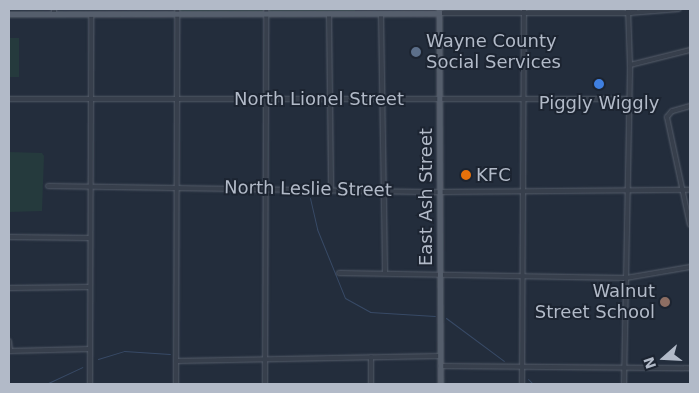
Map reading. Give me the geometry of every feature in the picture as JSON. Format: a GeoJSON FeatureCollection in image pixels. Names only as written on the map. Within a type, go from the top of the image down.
{"type":"FeatureCollection","features":[{"type":"Feature","properties":{"kind":"main road"},"geometry":{"type":"LineString","coordinates":[[9,14],[54,11],[91,14],[177,11],[266,11],[381,14],[439,11]]}},
{"type":"Feature","properties":{"kind":"main road","name":"East Ash Street"},"geometry":{"type":"LineString","coordinates":[[439,11],[440,384]]}},
{"type":"Feature","properties":{"kind":"street"},"geometry":{"type":"LineString","coordinates":[[629,11],[636,9]]}},
{"type":"Feature","properties":{"kind":"street"},"geometry":{"type":"LineString","coordinates":[[439,11],[629,11],[679,9]]}},
{"type":"Feature","properties":{"kind":"street"},"geometry":{"type":"LineString","coordinates":[[176,384],[177,11]]}},
{"type":"Feature","properties":{"kind":"street"},"geometry":{"type":"LineString","coordinates":[[264,384],[266,11]]}},
{"type":"Feature","properties":{"kind":"street"},"geometry":{"type":"LineString","coordinates":[[522,384],[524,11]]}},
{"type":"Feature","properties":{"kind":"street"},"geometry":{"type":"LineString","coordinates":[[624,384],[629,192],[629,11]]}},
{"type":"Feature","properties":{"kind":"street"},"geometry":{"type":"LineString","coordinates":[[90,384],[91,14]]}},
{"type":"Feature","properties":{"kind":"street"},"geometry":{"type":"LineString","coordinates":[[329,14],[331,190]]}},
{"type":"Feature","properties":{"kind":"street"},"geometry":{"type":"LineString","coordinates":[[381,14],[385,273]]}},
{"type":"Feature","properties":{"kind":"street"},"geometry":{"type":"LineString","coordinates":[[630,65],[690,50]]}},
{"type":"Feature","properties":{"kind":"street","name":"North Lionel Street"},"geometry":{"type":"LineString","coordinates":[[9,99],[630,99]]}},
{"type":"Feature","properties":{"kind":"street"},"geometry":{"type":"LineString","coordinates":[[690,106],[668,113],[690,225]]}},
{"type":"Feature","properties":{"kind":"street","name":"North Leslie Street"},"geometry":{"type":"LineString","coordinates":[[48,186],[383,189],[440,192],[522,190],[629,192],[690,190]]}},
{"type":"Feature","properties":{"kind":"street"},"geometry":{"type":"LineString","coordinates":[[9,237],[89,238]]}},
{"type":"Feature","properties":{"kind":"street"},"geometry":{"type":"LineString","coordinates":[[339,273],[523,274],[626,278],[690,267]]}},
{"type":"Feature","properties":{"kind":"street"},"geometry":{"type":"LineString","coordinates":[[9,288],[89,287]]}},
{"type":"Feature","properties":{"kind":"street"},"geometry":{"type":"LineString","coordinates":[[9,341],[9,351],[90,349]]}},
{"type":"Feature","properties":{"kind":"street"},"geometry":{"type":"LineString","coordinates":[[176,361],[440,356]]}},
{"type":"Feature","properties":{"kind":"street"},"geometry":{"type":"LineString","coordinates":[[371,357],[371,384]]}},
{"type":"Feature","properties":{"kind":"street"},"geometry":{"type":"LineString","coordinates":[[440,366],[690,368]]}},
{"type":"Feature","properties":{"kind":"green space"},"geometry":{"type":"Polygon","coordinates":[[[177,9],[355,9],[355,11],[177,14],[177,9]]]}},
{"type":"Feature","properties":{"kind":"green space"},"geometry":{"type":"Polygon","coordinates":[[[9,38],[19,38],[19,77],[9,77],[9,38]]]}},
{"type":"Feature","properties":{"kind":"green space"},"geometry":{"type":"Polygon","coordinates":[[[9,152],[42,153],[44,156],[42,211],[9,212],[9,152]]]}},
{"type":"Feature","properties":{"kind":"waterway"},"geometry":{"type":"LineString","coordinates":[[310,198],[317,229],[345,298],[370,312],[435,316]]}},
{"type":"Feature","properties":{"kind":"waterway"},"geometry":{"type":"LineString","coordinates":[[446,318],[504,361]]}},
{"type":"Feature","properties":{"kind":"waterway"},"geometry":{"type":"LineString","coordinates":[[98,359],[124,351],[170,354]]}},
{"type":"Feature","properties":{"kind":"waterway"},"geometry":{"type":"LineString","coordinates":[[46,384],[82,367]]}},
{"type":"Feature","properties":{"kind":"waterway"},"geometry":{"type":"LineString","coordinates":[[528,379],[533,384]]}},
{"type":"Feature","properties":{"kind":"place","name":"Wayne County Social Services"},"geometry":{"type":"Point","coordinates":[416,52]}},
{"type":"Feature","properties":{"kind":"place","name":"Piggly Wiggly"},"geometry":{"type":"Point","coordinates":[599,84]}},
{"type":"Feature","properties":{"kind":"place","name":"KFC"},"geometry":{"type":"Point","coordinates":[466,175]}},
{"type":"Feature","properties":{"kind":"place","name":"Walnut Street School"},"geometry":{"type":"Point","coordinates":[665,302]}}]}
